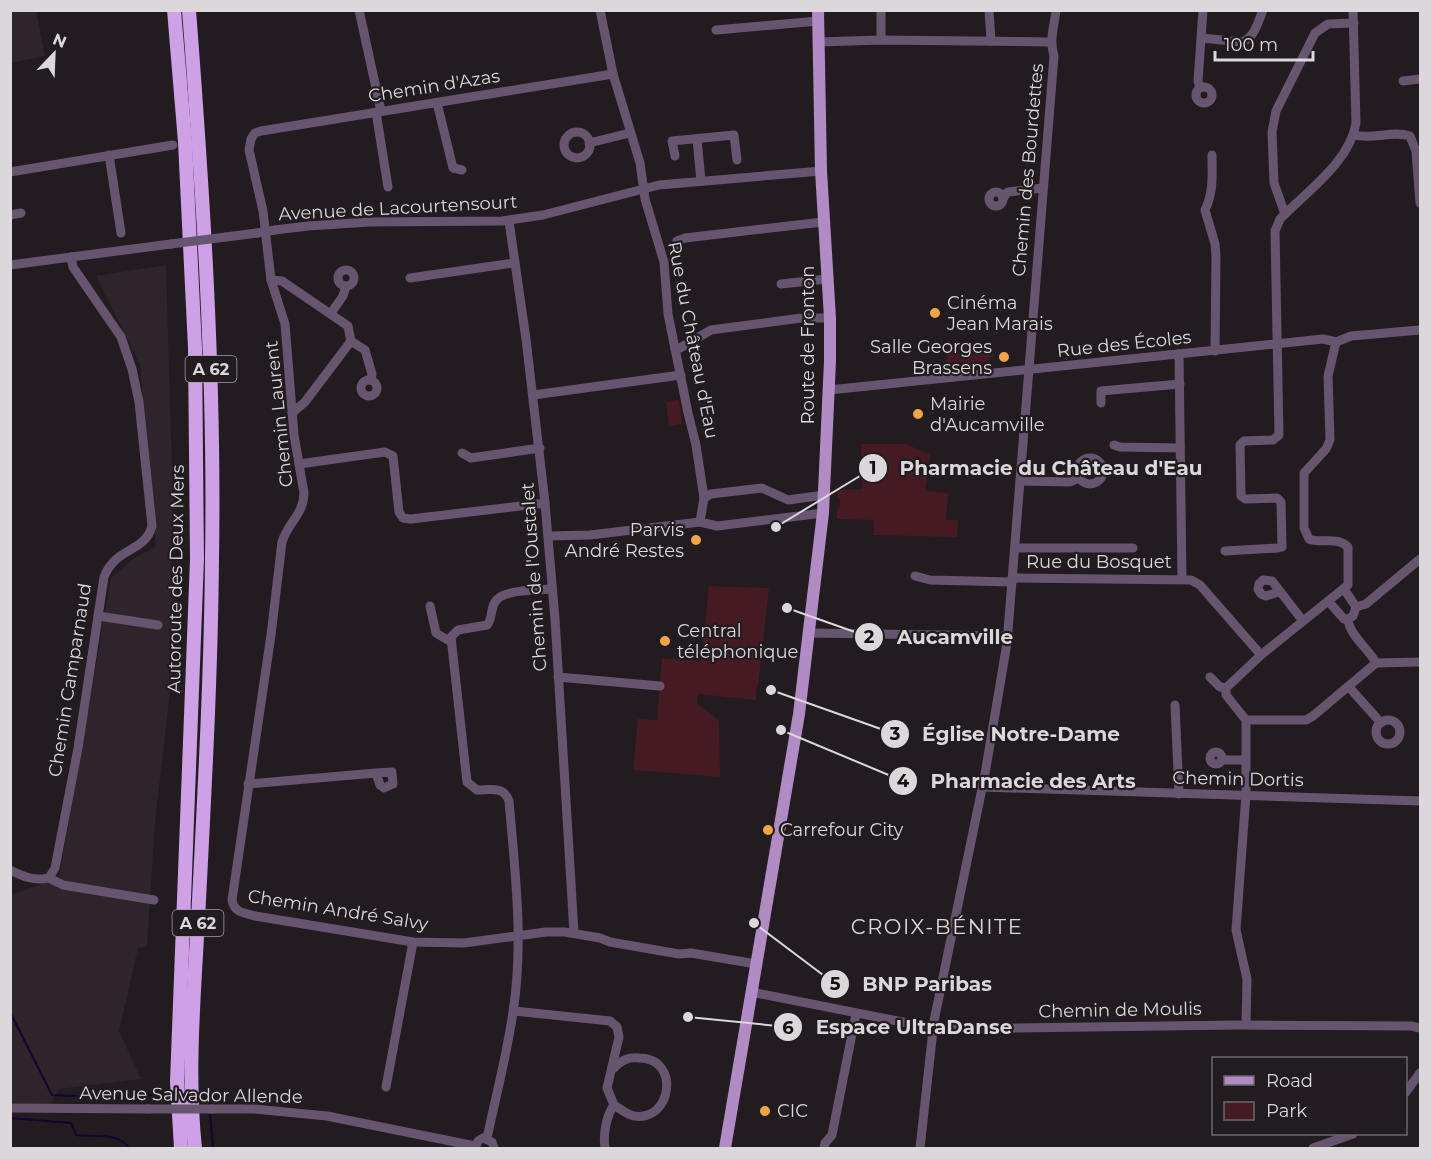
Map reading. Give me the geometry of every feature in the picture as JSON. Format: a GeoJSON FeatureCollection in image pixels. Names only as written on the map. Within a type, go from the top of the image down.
{"type":"FeatureCollection","features":[{"type":"Feature","properties":{"kind":"highway","name":"Autoroute des Deux Mers"},"geometry":{"type":"LineString","coordinates":[[174,10],[185,142],[194,326],[197,559],[177,1082],[181,1149]]}},
{"type":"Feature","properties":{"kind":"highway","name":"Autoroute des Deux Mers"},"geometry":{"type":"LineString","coordinates":[[189,10],[209,314],[212,547],[194,1028],[195,1149]]}},
{"type":"Feature","properties":{"kind":"highway"},"geometry":{"type":"LineString","coordinates":[[172,1149],[177,1082]]}},
{"type":"Feature","properties":{"kind":"main road","name":"Route de Fronton"},"geometry":{"type":"LineString","coordinates":[[725,1149],[804,679],[823,513],[830,318],[823,222],[818,16]]}},
{"type":"Feature","properties":{"kind":"street"},"geometry":{"type":"LineString","coordinates":[[359,10],[379,112],[388,187]]}},
{"type":"Feature","properties":{"kind":"street","name":"Rue du Château d'Eau"},"geometry":{"type":"LineString","coordinates":[[600,10],[613,74],[640,163],[645,199],[664,262],[666,302],[696,445],[704,498],[700,522]]}},
{"type":"Feature","properties":{"kind":"street"},"geometry":{"type":"LineString","coordinates":[[881,10],[881,40]]}},
{"type":"Feature","properties":{"kind":"street"},"geometry":{"type":"LineString","coordinates":[[989,10],[991,41]]}},
{"type":"Feature","properties":{"kind":"street","name":"Chemin des Bourdettes"},"geometry":{"type":"LineString","coordinates":[[920,1149],[933,1029],[982,788],[1008,636],[1054,56],[1050,42],[1054,31],[1056,10]]}},
{"type":"Feature","properties":{"kind":"street"},"geometry":{"type":"LineString","coordinates":[[1200,88],[1198,81],[1203,10]]}},
{"type":"Feature","properties":{"kind":"street"},"geometry":{"type":"LineString","coordinates":[[1202,38],[1242,42],[1248,40],[1263,10]]}},
{"type":"Feature","properties":{"kind":"street"},"geometry":{"type":"LineString","coordinates":[[1225,551],[1282,547],[1281,502],[1277,498],[1245,499],[1241,496],[1240,445],[1244,441],[1273,440],[1279,435],[1275,231],[1285,214],[1345,153],[1354,135],[1356,123],[1353,10]]}},
{"type":"Feature","properties":{"kind":"street"},"geometry":{"type":"LineString","coordinates":[[716,30],[818,16]]}},
{"type":"Feature","properties":{"kind":"street"},"geometry":{"type":"LineString","coordinates":[[1285,214],[1274,183],[1272,132],[1276,111],[1315,33],[1328,24],[1353,23]]}},
{"type":"Feature","properties":{"kind":"street"},"geometry":{"type":"LineString","coordinates":[[818,42],[881,40],[1050,42]]}},
{"type":"Feature","properties":{"kind":"street","name":"Chemin d'Azas"},"geometry":{"type":"LineString","coordinates":[[261,131],[613,74]]}},
{"type":"Feature","properties":{"kind":"street"},"geometry":{"type":"LineString","coordinates":[[1402,81],[1420,79]]}},
{"type":"Feature","properties":{"kind":"street"},"geometry":{"type":"LineString","coordinates":[[437,103],[453,168],[462,170]]}},
{"type":"Feature","properties":{"kind":"street","name":"Chemin Laurent"},"geometry":{"type":"LineString","coordinates":[[235,909],[232,893],[271,635],[282,542],[285,530],[302,510],[304,503],[292,413],[285,324],[271,280],[261,204],[249,150],[251,139],[255,133],[261,131]]}},
{"type":"Feature","properties":{"kind":"street"},"geometry":{"type":"LineString","coordinates":[[589,143],[630,133]]}},
{"type":"Feature","properties":{"kind":"street"},"geometry":{"type":"LineString","coordinates":[[1354,135],[1367,138],[1404,134],[1410,136],[1415,142],[1419,162],[1420,203]]}},
{"type":"Feature","properties":{"kind":"street"},"geometry":{"type":"LineString","coordinates":[[675,156],[672,141],[734,135],[737,160]]}},
{"type":"Feature","properties":{"kind":"street"},"geometry":{"type":"LineString","coordinates":[[698,139],[700,181]]}},
{"type":"Feature","properties":{"kind":"street"},"geometry":{"type":"LineString","coordinates":[[10,172],[173,145]]}},
{"type":"Feature","properties":{"kind":"street"},"geometry":{"type":"LineString","coordinates":[[109,155],[121,233]]}},
{"type":"Feature","properties":{"kind":"street"},"geometry":{"type":"LineString","coordinates":[[1212,155],[1212,188],[1204,210],[1215,244],[1216,256],[1215,351]]}},
{"type":"Feature","properties":{"kind":"street","name":"Avenue de Lacourtensourt"},"geometry":{"type":"LineString","coordinates":[[10,265],[308,226],[369,222],[509,221],[543,216],[644,189],[700,181],[741,180],[821,171]]}},
{"type":"Feature","properties":{"kind":"street"},"geometry":{"type":"LineString","coordinates":[[1003,198],[1008,192],[1043,188]]}},
{"type":"Feature","properties":{"kind":"street"},"geometry":{"type":"LineString","coordinates":[[10,215],[21,213]]}},
{"type":"Feature","properties":{"kind":"street","name":"Chemin de l'Oustalet"},"geometry":{"type":"LineString","coordinates":[[509,221],[540,448],[552,589],[574,933]]}},
{"type":"Feature","properties":{"kind":"street"},"geometry":{"type":"LineString","coordinates":[[677,245],[677,241],[685,238],[823,222]]}},
{"type":"Feature","properties":{"kind":"street","name":"Chemin Camparnaud"},"geometry":{"type":"LineString","coordinates":[[49,878],[55,868],[78,748],[104,577],[107,568],[118,555],[143,542],[150,532],[151,520],[139,402],[132,369],[121,338],[74,267],[75,256]]}},
{"type":"Feature","properties":{"kind":"street"},"geometry":{"type":"LineString","coordinates":[[410,278],[514,262]]}},
{"type":"Feature","properties":{"kind":"street"},"geometry":{"type":"LineString","coordinates":[[782,284],[827,279]]}},
{"type":"Feature","properties":{"kind":"street"},"geometry":{"type":"LineString","coordinates":[[271,280],[282,281],[348,326],[351,341],[365,350],[372,374],[371,380]]}},
{"type":"Feature","properties":{"kind":"street"},"geometry":{"type":"LineString","coordinates":[[331,313],[346,286]]}},
{"type":"Feature","properties":{"kind":"street"},"geometry":{"type":"LineString","coordinates":[[675,349],[711,330],[801,318],[830,318]]}},
{"type":"Feature","properties":{"kind":"street","name":"Rue des Écoles"},"geometry":{"type":"LineString","coordinates":[[829,390],[1323,339],[1336,342],[1351,336],[1420,330]]}},
{"type":"Feature","properties":{"kind":"street"},"geometry":{"type":"LineString","coordinates":[[292,413],[305,402],[351,341]]}},
{"type":"Feature","properties":{"kind":"street"},"geometry":{"type":"LineString","coordinates":[[1246,1024],[1247,980],[1236,930],[1246,794],[1246,720],[1226,695],[1226,688],[1261,655],[1344,589],[1349,581],[1348,547],[1339,541],[1309,539],[1304,528],[1304,473],[1326,449],[1330,440],[1328,375],[1336,342]]}},
{"type":"Feature","properties":{"kind":"street"},"geometry":{"type":"LineString","coordinates":[[1179,354],[1182,579]]}},
{"type":"Feature","properties":{"kind":"street"},"geometry":{"type":"LineString","coordinates":[[533,395],[681,375]]}},
{"type":"Feature","properties":{"kind":"street"},"geometry":{"type":"LineString","coordinates":[[1101,402],[1101,391],[1179,384]]}},
{"type":"Feature","properties":{"kind":"street"},"geometry":{"type":"LineString","coordinates":[[1114,445],[1180,448]]}},
{"type":"Feature","properties":{"kind":"street"},"geometry":{"type":"LineString","coordinates":[[462,453],[471,458],[540,448]]}},
{"type":"Feature","properties":{"kind":"street"},"geometry":{"type":"LineString","coordinates":[[299,465],[385,452],[393,456],[399,512],[403,518],[411,519],[545,503]]}},
{"type":"Feature","properties":{"kind":"street"},"geometry":{"type":"LineString","coordinates":[[1020,482],[1070,482],[1078,478]]}},
{"type":"Feature","properties":{"kind":"street"},"geometry":{"type":"LineString","coordinates":[[704,498],[711,494],[762,488],[788,500],[824,495]]}},
{"type":"Feature","properties":{"kind":"street"},"geometry":{"type":"LineString","coordinates":[[783,498],[781,503],[783,518]]}},
{"type":"Feature","properties":{"kind":"street"},"geometry":{"type":"LineString","coordinates":[[548,536],[590,535],[700,522],[717,526],[823,513]]}},
{"type":"Feature","properties":{"kind":"street"},"geometry":{"type":"LineString","coordinates":[[1015,548],[1133,548]]}},
{"type":"Feature","properties":{"kind":"street"},"geometry":{"type":"LineString","coordinates":[[1356,607],[1366,604],[1420,559]]}},
{"type":"Feature","properties":{"kind":"street","name":"Rue du Bosquet"},"geometry":{"type":"LineString","coordinates":[[915,576],[930,580],[1191,580],[1200,585],[1261,655]]}},
{"type":"Feature","properties":{"kind":"street"},"geometry":{"type":"LineString","coordinates":[[487,1138],[514,1011],[519,936],[509,801],[507,795],[499,790],[477,790],[467,782],[451,642],[453,633],[458,630],[487,625],[492,618],[495,602],[500,596],[508,593],[552,589]]}},
{"type":"Feature","properties":{"kind":"street"},"geometry":{"type":"LineString","coordinates":[[1344,589],[1356,607]]}},
{"type":"Feature","properties":{"kind":"street"},"geometry":{"type":"LineString","coordinates":[[1279,592],[1303,621]]}},
{"type":"Feature","properties":{"kind":"street"},"geometry":{"type":"LineString","coordinates":[[1329,602],[1344,619],[1353,616],[1356,607]]}},
{"type":"Feature","properties":{"kind":"street"},"geometry":{"type":"LineString","coordinates":[[430,606],[436,633],[451,642]]}},
{"type":"Feature","properties":{"kind":"street"},"geometry":{"type":"LineString","coordinates":[[98,616],[158,625]]}},
{"type":"Feature","properties":{"kind":"street"},"geometry":{"type":"LineString","coordinates":[[1348,619],[1351,629],[1371,653],[1376,663]]}},
{"type":"Feature","properties":{"kind":"street"},"geometry":{"type":"LineString","coordinates":[[809,633],[1008,636]]}},
{"type":"Feature","properties":{"kind":"street"},"geometry":{"type":"LineString","coordinates":[[1246,720],[1306,720],[1376,663],[1420,662]]}},
{"type":"Feature","properties":{"kind":"street"},"geometry":{"type":"LineString","coordinates":[[558,677],[660,686]]}},
{"type":"Feature","properties":{"kind":"street"},"geometry":{"type":"LineString","coordinates":[[1210,677],[1220,687],[1226,688]]}},
{"type":"Feature","properties":{"kind":"street"},"geometry":{"type":"LineString","coordinates":[[1349,687],[1381,723]]}},
{"type":"Feature","properties":{"kind":"street"},"geometry":{"type":"LineString","coordinates":[[1175,705],[1179,794]]}},
{"type":"Feature","properties":{"kind":"street"},"geometry":{"type":"LineString","coordinates":[[1222,760],[1245,760]]}},
{"type":"Feature","properties":{"kind":"street"},"geometry":{"type":"LineString","coordinates":[[248,784],[376,773]]}},
{"type":"Feature","properties":{"kind":"street","name":"Chemin Dortis"},"geometry":{"type":"LineString","coordinates":[[982,788],[1246,794],[1420,801]]}},
{"type":"Feature","properties":{"kind":"street"},"geometry":{"type":"LineString","coordinates":[[10,870],[25,878],[40,880],[49,878],[63,885],[154,900]]}},
{"type":"Feature","properties":{"kind":"street","name":"Chemin André Salvy"},"geometry":{"type":"LineString","coordinates":[[235,909],[255,916],[413,942],[464,943],[546,932],[574,933],[633,946],[756,964]]}},
{"type":"Feature","properties":{"kind":"street"},"geometry":{"type":"LineString","coordinates":[[386,1087],[413,942]]}},
{"type":"Feature","properties":{"kind":"street","name":"Chemin de Moulis"},"geometry":{"type":"LineString","coordinates":[[751,992],[933,1029],[1246,1024],[1420,1028]]}},
{"type":"Feature","properties":{"kind":"street"},"geometry":{"type":"LineString","coordinates":[[514,1011],[610,1021],[617,1027],[619,1037],[607,1088],[614,1105],[634,1116],[645,1115],[656,1110],[664,1100],[667,1076],[659,1065],[641,1058],[624,1059],[613,1068]]}},
{"type":"Feature","properties":{"kind":"street"},"geometry":{"type":"LineString","coordinates":[[824,1149],[825,1143],[832,1135],[856,1014]]}},
{"type":"Feature","properties":{"kind":"street"},"geometry":{"type":"LineString","coordinates":[[1407,1091],[1420,1073]]}},
{"type":"Feature","properties":{"kind":"street"},"geometry":{"type":"LineString","coordinates":[[605,1149],[604,1141],[609,1112],[614,1105]]}},
{"type":"Feature","properties":{"kind":"street","name":"Avenue Salvador Allende"},"geometry":{"type":"LineString","coordinates":[[10,1108],[254,1109],[327,1116],[475,1147]]}},
{"type":"Feature","properties":{"kind":"street"},"geometry":{"type":"LineString","coordinates":[[1313,1149],[1350,1135]]}},
{"type":"Feature","properties":{"kind":"street"},"geometry":{"type":"LineString","coordinates":[[475,1147],[480,1139],[487,1138],[492,1142],[494,1149]]}},
{"type":"Feature","properties":{"kind":"shaded area"},"geometry":{"type":"Polygon","coordinates":[[[11,10],[36,11],[45,56],[11,63],[11,10]]]}},
{"type":"Feature","properties":{"kind":"shaded area"},"geometry":{"type":"Polygon","coordinates":[[[166,265],[173,505],[170,596],[182,606],[180,650],[174,658],[155,821],[147,946],[138,948],[119,1031],[141,1079],[59,1089],[49,1106],[11,1103],[10,891],[13,894],[59,878],[111,578],[132,560],[156,546],[140,364],[96,276],[166,265]]]}},
{"type":"Feature","properties":{"kind":"green space"},"geometry":{"type":"Polygon","coordinates":[[[992,341],[993,355],[980,370],[946,374],[947,348],[992,341]]]}},
{"type":"Feature","properties":{"kind":"green space"},"geometry":{"type":"Polygon","coordinates":[[[679,400],[682,424],[669,426],[666,402],[679,400]]]}},
{"type":"Feature","properties":{"kind":"green space"},"geometry":{"type":"Polygon","coordinates":[[[861,444],[906,444],[930,455],[925,491],[948,493],[946,520],[958,520],[957,537],[873,535],[874,520],[837,519],[840,499],[837,497],[837,490],[862,489],[861,444]]]}},
{"type":"Feature","properties":{"kind":"green space"},"geometry":{"type":"Polygon","coordinates":[[[709,586],[769,588],[756,700],[698,694],[697,703],[719,721],[720,777],[633,770],[638,719],[657,720],[662,658],[701,661],[709,586]]]}},
{"type":"Feature","properties":{"kind":"waterway"},"geometry":{"type":"LineString","coordinates":[[10,1012],[52,1095],[121,1098],[162,1094]]}},
{"type":"Feature","properties":{"kind":"waterway"},"geometry":{"type":"LineString","coordinates":[[209,1095],[210,1107]]}},
{"type":"Feature","properties":{"kind":"waterway"},"geometry":{"type":"LineString","coordinates":[[210,1113],[213,1148]]}},
{"type":"Feature","properties":{"kind":"waterway"},"geometry":{"type":"LineString","coordinates":[[10,1118],[71,1123],[76,1135],[112,1137],[129,1148]]}},
{"type":"Feature","properties":{"kind":"place","name":"Cinéma Jean Marais"},"geometry":{"type":"Point","coordinates":[935,313]}},
{"type":"Feature","properties":{"kind":"place","name":"Salle Georges Brassens"},"geometry":{"type":"Point","coordinates":[1004,357]}},
{"type":"Feature","properties":{"kind":"place","name":"Mairie d'Aucamville"},"geometry":{"type":"Point","coordinates":[918,414]}},
{"type":"Feature","properties":{"kind":"place","name":"Pharmacie du Château d'Eau"},"geometry":{"type":"Point","coordinates":[776,527]}},
{"type":"Feature","properties":{"kind":"place","name":"Parvis André Restes"},"geometry":{"type":"Point","coordinates":[696,540]}},
{"type":"Feature","properties":{"kind":"place","name":"Aucamville"},"geometry":{"type":"Point","coordinates":[787,608]}},
{"type":"Feature","properties":{"kind":"place","name":"Central téléphonique"},"geometry":{"type":"Point","coordinates":[665,641]}},
{"type":"Feature","properties":{"kind":"place","name":"Église Notre-Dame"},"geometry":{"type":"Point","coordinates":[771,690]}},
{"type":"Feature","properties":{"kind":"place","name":"Pharmacie des Arts"},"geometry":{"type":"Point","coordinates":[781,730]}},
{"type":"Feature","properties":{"kind":"place","name":"Carrefour City"},"geometry":{"type":"Point","coordinates":[768,830]}},
{"type":"Feature","properties":{"kind":"place","name":"BNP Paribas"},"geometry":{"type":"Point","coordinates":[754,923]}},
{"type":"Feature","properties":{"kind":"place","name":"Espace UltraDanse"},"geometry":{"type":"Point","coordinates":[688,1017]}},
{"type":"Feature","properties":{"kind":"place","name":"CIC"},"geometry":{"type":"Point","coordinates":[765,1111]}},
{"type":"Feature","properties":{"kind":"district","name":"CROIX-BÉNITE"},"geometry":{"type":"Point","coordinates":[937,927]}}]}
